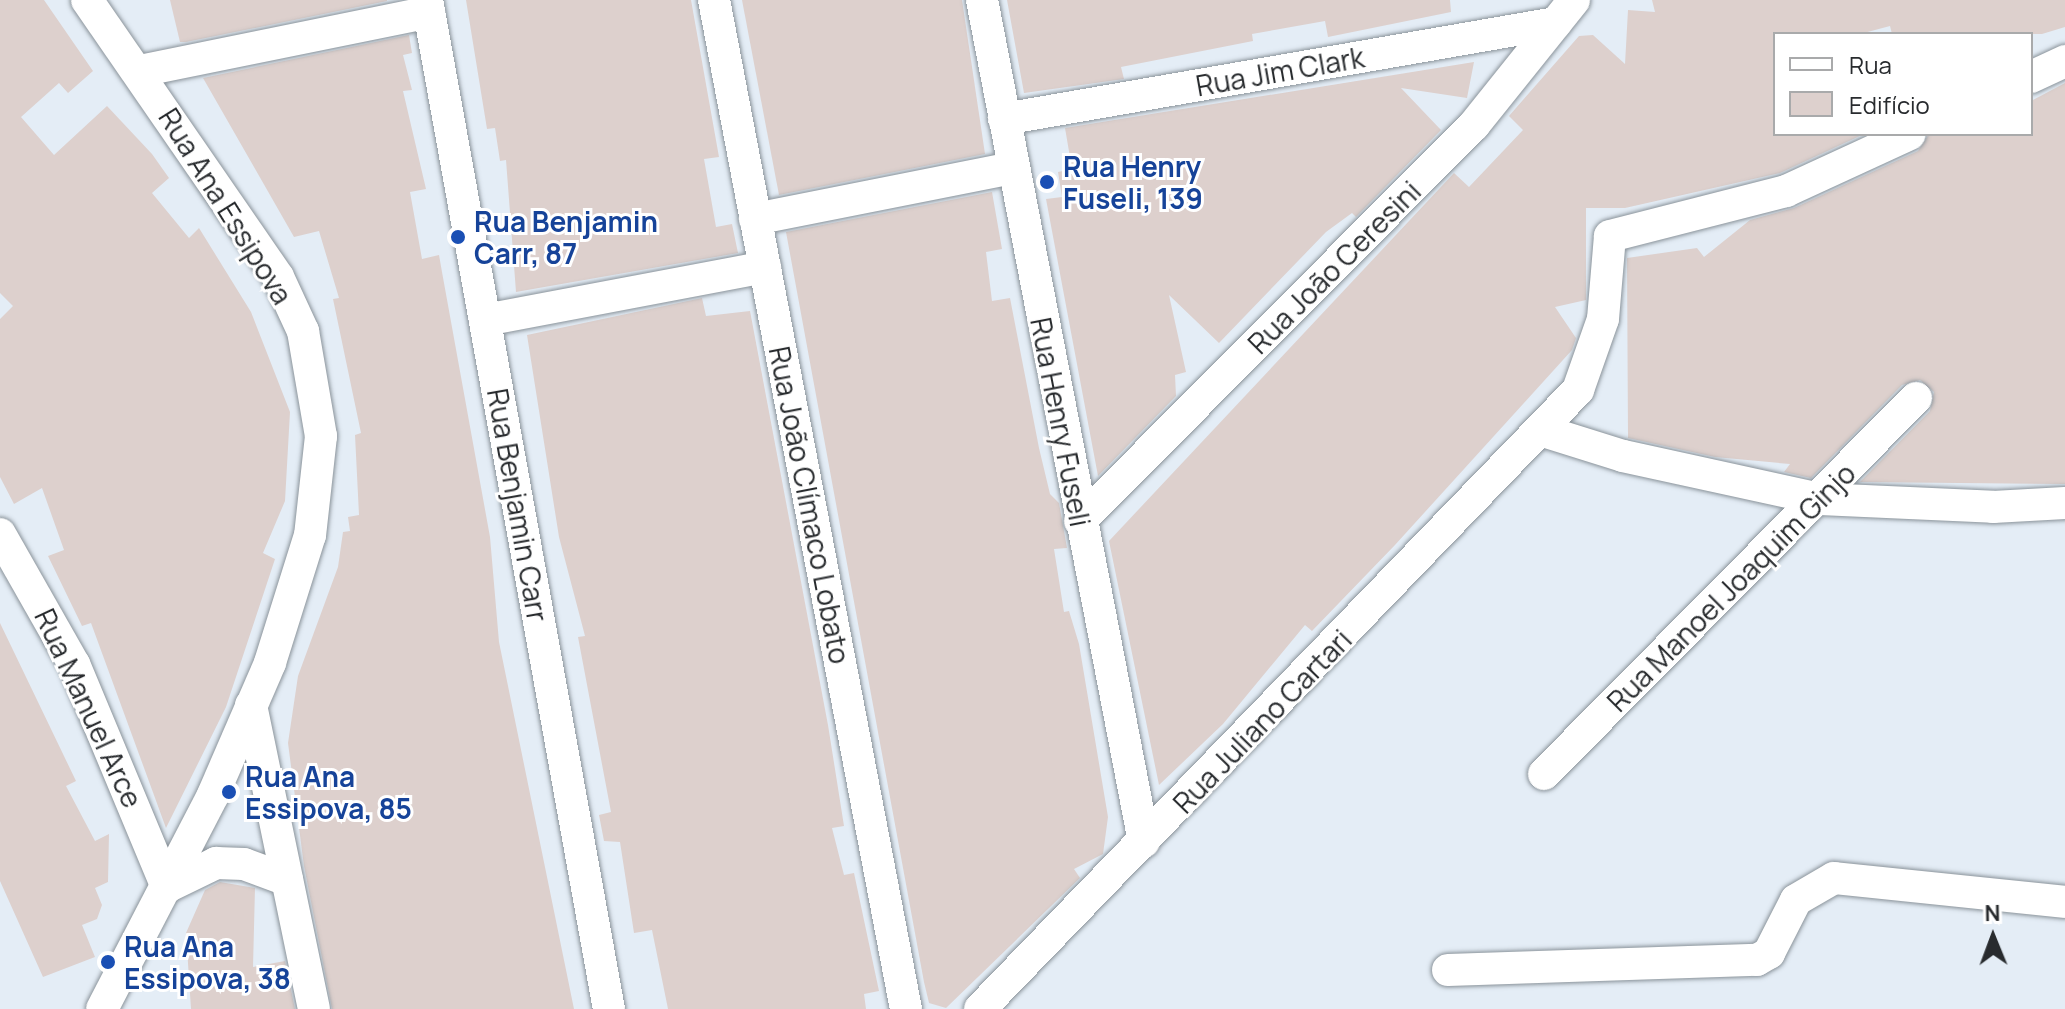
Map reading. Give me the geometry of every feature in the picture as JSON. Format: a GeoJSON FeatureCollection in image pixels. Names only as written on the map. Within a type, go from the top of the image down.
{"type":"FeatureCollection","features":[{"type":"Feature","properties":{"kind":"street","name":"Rua Ana Essipova"},"geometry":{"type":"LineString","coordinates":[[87,0],[140,71],[278,277],[303,331],[315,389],[319,476],[310,535],[251,705],[167,887],[102,1009]]}},
{"type":"Feature","properties":{"kind":"street","name":"Rua João Clímaco Lobato"},"geometry":{"type":"LineString","coordinates":[[714,0],[906,1009]]}},
{"type":"Feature","properties":{"kind":"street","name":"Rua Henry Fuseli"},"geometry":{"type":"LineString","coordinates":[[982,0],[1144,842]]}},
{"type":"Feature","properties":{"kind":"street"},"geometry":{"type":"LineString","coordinates":[[140,71],[428,6]]}},
{"type":"Feature","properties":{"kind":"street","name":"Rua Benjamin Carr"},"geometry":{"type":"LineString","coordinates":[[428,6],[609,1009]]}},
{"type":"Feature","properties":{"kind":"street","name":"Rua Jim Clark"},"geometry":{"type":"LineString","coordinates":[[1004,119],[1565,11]]}},
{"type":"Feature","properties":{"kind":"street","name":"Rua João Ceresini"},"geometry":{"type":"LineString","coordinates":[[1080,521],[1474,125],[1565,11]]}},
{"type":"Feature","properties":{"kind":"street"},"geometry":{"type":"LineString","coordinates":[[2033,76],[2065,61]]}},
{"type":"Feature","properties":{"kind":"street","name":"Rua Juliano Cartari"},"geometry":{"type":"LineString","coordinates":[[980,1009],[1578,390],[1595,356],[1610,236],[1786,191],[1906,136]]}},
{"type":"Feature","properties":{"kind":"street"},"geometry":{"type":"LineString","coordinates":[[755,219],[1013,168]]}},
{"type":"Feature","properties":{"kind":"street"},"geometry":{"type":"LineString","coordinates":[[485,320],[765,267]]}},
{"type":"Feature","properties":{"kind":"street","name":"Rua Manoel Joaquim Ginjo"},"geometry":{"type":"LineString","coordinates":[[1544,774],[1820,499],[1916,398]]}},
{"type":"Feature","properties":{"kind":"street"},"geometry":{"type":"LineString","coordinates":[[1540,430],[1623,456],[1820,499],[1993,507],[2065,503]]}},
{"type":"Feature","properties":{"kind":"street","name":"Rua Manuel Arce"},"geometry":{"type":"LineString","coordinates":[[2,542],[74,664],[167,887]]}},
{"type":"Feature","properties":{"kind":"street"},"geometry":{"type":"LineString","coordinates":[[251,705],[314,1009]]}},
{"type":"Feature","properties":{"kind":"street"},"geometry":{"type":"LineString","coordinates":[[167,887],[216,863],[244,864],[287,880]]}},
{"type":"Feature","properties":{"kind":"street"},"geometry":{"type":"LineString","coordinates":[[1448,970],[1757,960],[1769,953],[1796,900],[1834,878],[2065,902]]}},
{"type":"Feature","properties":{"kind":"building"},"geometry":{"type":"Polygon","coordinates":[[[0,0],[44,0],[93,71],[68,93],[59,83],[21,117],[54,155],[107,106],[152,154],[169,178],[152,193],[189,238],[199,228],[251,312],[290,412],[285,501],[263,553],[275,559],[226,707],[166,828],[91,623],[82,626],[48,556],[64,550],[42,488],[14,504],[0,477],[0,319],[13,306],[0,293],[0,0]]]}},
{"type":"Feature","properties":{"kind":"building"},"geometry":{"type":"Polygon","coordinates":[[[170,0],[387,0],[387,1],[180,42],[170,0]]]}},
{"type":"Feature","properties":{"kind":"building"},"geometry":{"type":"Polygon","coordinates":[[[466,0],[691,0],[719,157],[704,159],[716,227],[732,224],[738,253],[516,292],[506,160],[500,161],[495,128],[487,129],[466,0]]]}},
{"type":"Feature","properties":{"kind":"building"},"geometry":{"type":"Polygon","coordinates":[[[742,0],[962,0],[985,154],[779,195],[742,0]]]}},
{"type":"Feature","properties":{"kind":"building"},"geometry":{"type":"Polygon","coordinates":[[[1007,0],[1450,0],[1451,12],[1328,37],[1325,21],[1252,34],[1253,41],[1121,67],[1124,79],[1024,93],[1007,0]]]}},
{"type":"Feature","properties":{"kind":"building"},"geometry":{"type":"Polygon","coordinates":[[[1652,0],[2065,0],[2065,27],[2042,34],[1892,32],[1890,26],[1868,32],[1773,32],[1773,136],[1860,136],[1780,173],[1625,208],[1586,208],[1586,300],[1555,307],[1576,338],[1572,350],[1395,545],[1312,631],[1305,625],[1223,724],[1159,785],[1109,541],[1454,173],[1469,187],[1523,130],[1509,116],[1579,36],[1593,35],[1625,64],[1628,10],[1655,12],[1652,0]]]}},
{"type":"Feature","properties":{"kind":"building"},"geometry":{"type":"Polygon","coordinates":[[[409,35],[412,53],[403,55],[412,90],[403,91],[426,189],[410,192],[422,259],[439,255],[490,537],[499,642],[574,1009],[332,1009],[304,866],[288,743],[298,676],[338,567],[343,532],[350,531],[348,517],[359,515],[355,435],[361,433],[333,299],[339,298],[319,231],[294,237],[203,78],[409,35]]]}},
{"type":"Feature","properties":{"kind":"building"},"geometry":{"type":"Polygon","coordinates":[[[1474,62],[1467,98],[1401,88],[1441,130],[1356,217],[1352,213],[1326,232],[1219,343],[1169,295],[1186,372],[1175,375],[1176,396],[1098,476],[1046,199],[1062,197],[1058,172],[1072,169],[1065,128],[1474,62]]]}},
{"type":"Feature","properties":{"kind":"building"},"geometry":{"type":"Polygon","coordinates":[[[2065,83],[2065,484],[1860,482],[1930,411],[1934,392],[1920,380],[1902,385],[1811,478],[1784,472],[1790,464],[1715,457],[1628,438],[1627,258],[1697,248],[1704,257],[1750,220],[1794,208],[1918,151],[1928,136],[2033,136],[2033,100],[2065,83]]]}},
{"type":"Feature","properties":{"kind":"building"},"geometry":{"type":"Polygon","coordinates":[[[992,192],[1002,249],[986,252],[992,301],[1010,298],[1039,448],[1050,494],[1059,503],[1067,548],[1054,549],[1064,612],[1069,611],[1079,644],[1108,817],[1103,854],[1074,869],[1080,878],[946,1008],[929,1003],[924,982],[786,232],[992,192]]]}},
{"type":"Feature","properties":{"kind":"building"},"geometry":{"type":"Polygon","coordinates":[[[702,298],[706,316],[750,311],[828,725],[844,826],[832,828],[844,875],[854,873],[879,991],[864,994],[866,1009],[668,1009],[652,930],[634,933],[620,842],[604,841],[599,815],[611,812],[578,637],[585,636],[559,537],[527,335],[702,298]]]}},
{"type":"Feature","properties":{"kind":"building"},"geometry":{"type":"Polygon","coordinates":[[[0,623],[76,781],[66,786],[95,841],[109,834],[108,882],[95,888],[102,905],[97,919],[82,925],[95,957],[43,977],[0,881],[0,623]]]}},
{"type":"Feature","properties":{"kind":"building"},"geometry":{"type":"Polygon","coordinates":[[[220,882],[255,888],[253,967],[285,961],[295,1009],[191,1009],[186,933],[205,890],[220,882]]]}},
{"type":"Feature","properties":{"kind":"place","name":"Rua Henry Fuseli, 139"},"geometry":{"type":"Point","coordinates":[1047,182]}},
{"type":"Feature","properties":{"kind":"place","name":"Rua Benjamin Carr, 87"},"geometry":{"type":"Point","coordinates":[458,237]}},
{"type":"Feature","properties":{"kind":"place","name":"Rua Ana Essipova, 85"},"geometry":{"type":"Point","coordinates":[229,792]}},
{"type":"Feature","properties":{"kind":"place","name":"Rua Ana Essipova, 38"},"geometry":{"type":"Point","coordinates":[108,962]}}]}
